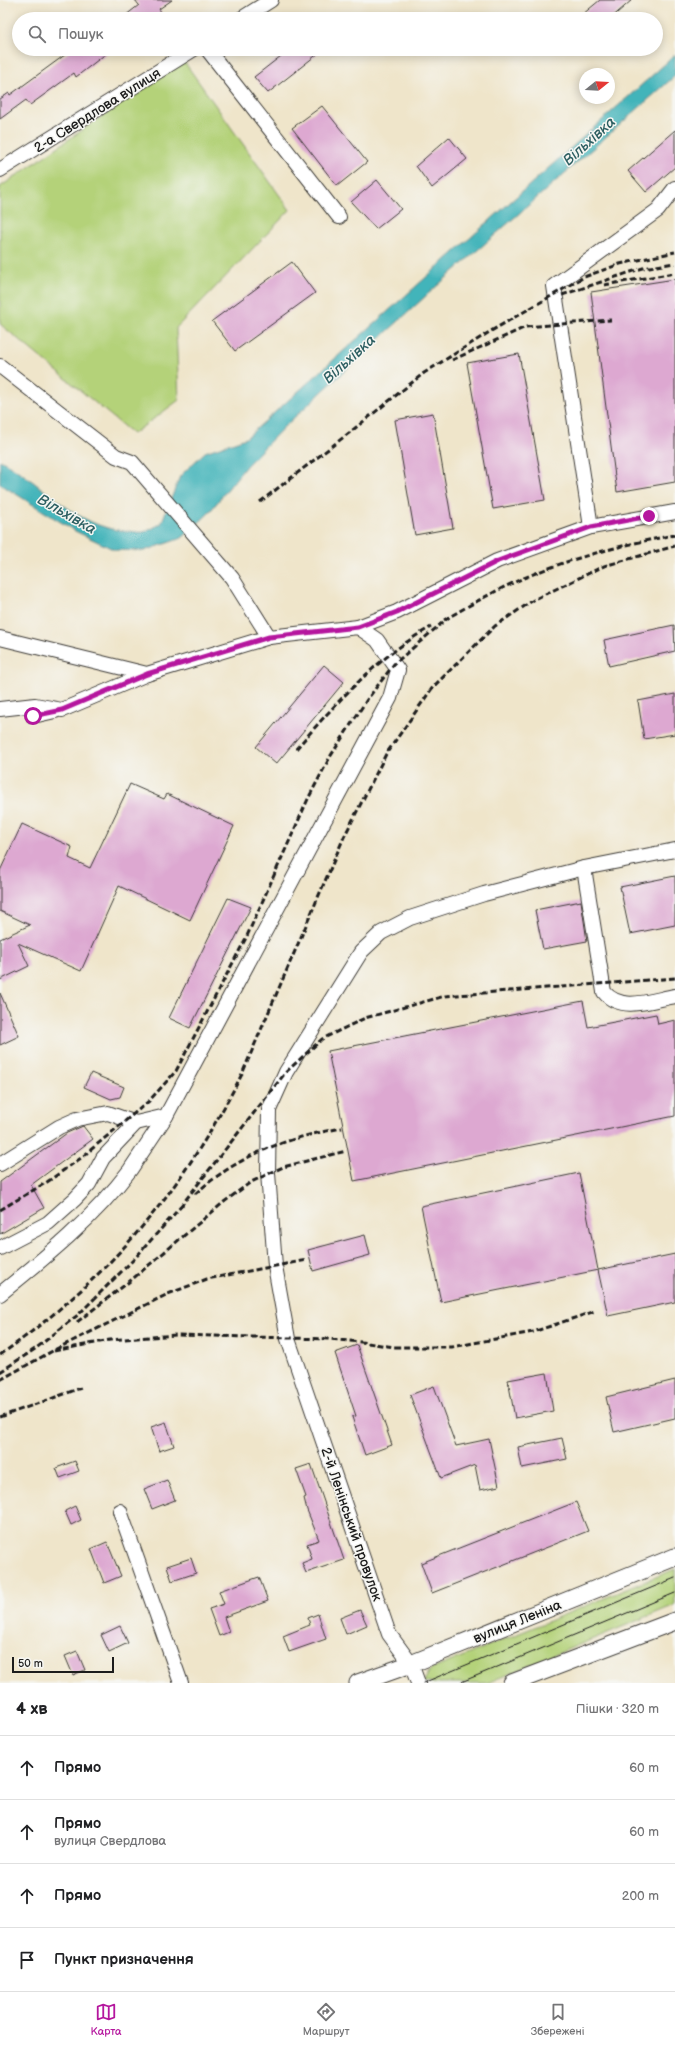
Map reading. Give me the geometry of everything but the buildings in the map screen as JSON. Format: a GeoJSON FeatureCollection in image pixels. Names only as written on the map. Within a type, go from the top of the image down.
{"type":"FeatureCollection","features":[{"type":"Feature","properties":{"kind":"main road","name":"вулиця Леніна"},"geometry":{"type":"LineString","coordinates":[[358,1683],[411,1664],[675,1557]]}},
{"type":"Feature","properties":{"kind":"main road"},"geometry":{"type":"LineString","coordinates":[[512,1683],[675,1621]]}},
{"type":"Feature","properties":{"kind":"street"},"geometry":{"type":"LineString","coordinates":[[252,12],[271,0]]}},
{"type":"Feature","properties":{"kind":"street","name":"2-а Свердлова вулиця"},"geometry":{"type":"LineString","coordinates":[[0,170],[183,56]]}},
{"type":"Feature","properties":{"kind":"street"},"geometry":{"type":"LineString","coordinates":[[212,56],[339,217]]}},
{"type":"Feature","properties":{"kind":"street"},"geometry":{"type":"LineString","coordinates":[[591,527],[554,286],[658,210],[675,188]]}},
{"type":"Feature","properties":{"kind":"street"},"geometry":{"type":"LineString","coordinates":[[0,366],[116,456],[132,462],[232,578],[269,637]]}},
{"type":"Feature","properties":{"kind":"street"},"geometry":{"type":"LineString","coordinates":[[33,716],[62,710],[147,674],[269,637],[358,627],[397,612],[498,561],[591,527],[675,512]]}},
{"type":"Feature","properties":{"kind":"street"},"geometry":{"type":"LineString","coordinates":[[0,1294],[34,1267],[80,1226],[129,1170],[166,1116],[390,698],[398,670],[377,640],[358,627]]}},
{"type":"Feature","properties":{"kind":"street"},"geometry":{"type":"LineString","coordinates":[[0,638],[147,674]]}},
{"type":"Feature","properties":{"kind":"street"},"geometry":{"type":"LineString","coordinates":[[0,709],[35,705],[62,710]]}},
{"type":"Feature","properties":{"kind":"street","name":"2-й Ленінський провулок"},"geometry":{"type":"LineString","coordinates":[[418,1683],[411,1664],[389,1634],[288,1339],[275,1266],[268,1173],[268,1110],[286,1072],[361,952],[381,933],[410,918],[447,905],[584,868],[675,850]]}},
{"type":"Feature","properties":{"kind":"street"},"geometry":{"type":"LineString","coordinates":[[584,868],[604,992],[610,999],[617,1003],[627,1004],[675,996]]}},
{"type":"Feature","properties":{"kind":"street"},"geometry":{"type":"LineString","coordinates":[[1,1159],[59,1127],[77,1119],[108,1113],[136,1123],[166,1116]]}},
{"type":"Feature","properties":{"kind":"street"},"geometry":{"type":"LineString","coordinates":[[0,1248],[48,1223],[75,1199],[89,1184],[103,1158],[136,1123]]}},
{"type":"Feature","properties":{"kind":"street"},"geometry":{"type":"LineString","coordinates":[[120,1511],[181,1683]]}},
{"type":"Feature","properties":{"kind":"green space"},"geometry":{"type":"Polygon","coordinates":[[[183,60],[290,210],[176,328],[179,400],[133,434],[0,324],[0,187],[183,60]]]}},
{"type":"Feature","properties":{"kind":"green space"},"geometry":{"type":"Polygon","coordinates":[[[675,1569],[675,1605],[487,1683],[423,1683],[430,1670],[675,1569]]]}},
{"type":"Feature","properties":{"kind":"water","name":"Вільхівка"},"geometry":{"type":"Polygon","coordinates":[[[675,55],[675,76],[428,294],[285,426],[246,466],[208,514],[182,538],[144,551],[115,550],[75,531],[0,484],[0,460],[16,469],[60,503],[91,522],[108,528],[140,532],[144,532],[161,524],[180,476],[205,452],[246,438],[675,55]]]}},
{"type":"Feature","properties":{"kind":"tram line"},"geometry":{"type":"LineString","coordinates":[[423,1683],[675,1578]]}},
{"type":"Feature","properties":{"kind":"tram line"},"geometry":{"type":"LineString","coordinates":[[459,1683],[675,1593]]}},
{"type":"Feature","properties":{"kind":"railway"},"geometry":{"type":"LineString","coordinates":[[260,502],[424,373],[491,331],[584,277],[620,264],[675,252]]}},
{"type":"Feature","properties":{"kind":"railway"},"geometry":{"type":"LineString","coordinates":[[562,295],[643,268],[675,263]]}},
{"type":"Feature","properties":{"kind":"railway"},"geometry":{"type":"LineString","coordinates":[[604,285],[675,273]]}},
{"type":"Feature","properties":{"kind":"railway"},"geometry":{"type":"LineString","coordinates":[[452,360],[526,327],[611,320]]}},
{"type":"Feature","properties":{"kind":"railway"},"geometry":{"type":"LineString","coordinates":[[444,620],[507,586],[554,566],[615,548],[675,535]]}},
{"type":"Feature","properties":{"kind":"railway"},"geometry":{"type":"LineString","coordinates":[[0,1355],[39,1326],[108,1264],[139,1230],[167,1195],[194,1157],[219,1117],[242,1074],[344,837],[386,754],[433,687],[495,626],[535,599],[604,566],[675,546]]}},
{"type":"Feature","properties":{"kind":"railway"},"geometry":{"type":"LineString","coordinates":[[0,1210],[47,1182],[81,1158],[149,1101],[176,1071],[247,936],[308,799],[330,757],[366,701],[394,664],[449,617]]}},
{"type":"Feature","properties":{"kind":"railway"},"geometry":{"type":"LineString","coordinates":[[296,749],[358,682],[393,652],[431,627]]}},
{"type":"Feature","properties":{"kind":"railway"},"geometry":{"type":"LineString","coordinates":[[180,1207],[286,1072],[322,1039],[365,1018],[445,996],[675,978]]}},
{"type":"Feature","properties":{"kind":"railway"},"geometry":{"type":"LineString","coordinates":[[195,1194],[212,1180],[229,1169],[264,1150],[301,1137],[342,1128]]}},
{"type":"Feature","properties":{"kind":"railway"},"geometry":{"type":"LineString","coordinates":[[77,1322],[130,1281],[224,1202],[251,1182],[283,1167],[346,1151]]}},
{"type":"Feature","properties":{"kind":"railway"},"geometry":{"type":"LineString","coordinates":[[0,1372],[35,1349],[79,1314],[136,1257],[184,1203]]}},
{"type":"Feature","properties":{"kind":"railway"},"geometry":{"type":"LineString","coordinates":[[0,1380],[58,1348],[168,1294],[207,1279],[307,1260]]}},
{"type":"Feature","properties":{"kind":"railway"},"geometry":{"type":"LineString","coordinates":[[54,1351],[110,1340],[177,1335],[328,1339],[394,1347],[452,1347],[533,1332],[595,1311]]}},
{"type":"Feature","properties":{"kind":"railway"},"geometry":{"type":"LineString","coordinates":[[0,1417],[81,1388]]}},
{"type":"Feature","properties":{"kind":"route"},"geometry":{"type":"LineString","coordinates":[[33,716],[62,710],[147,674],[269,637],[358,627],[397,612],[498,561],[591,527],[649,516]]}}]}
